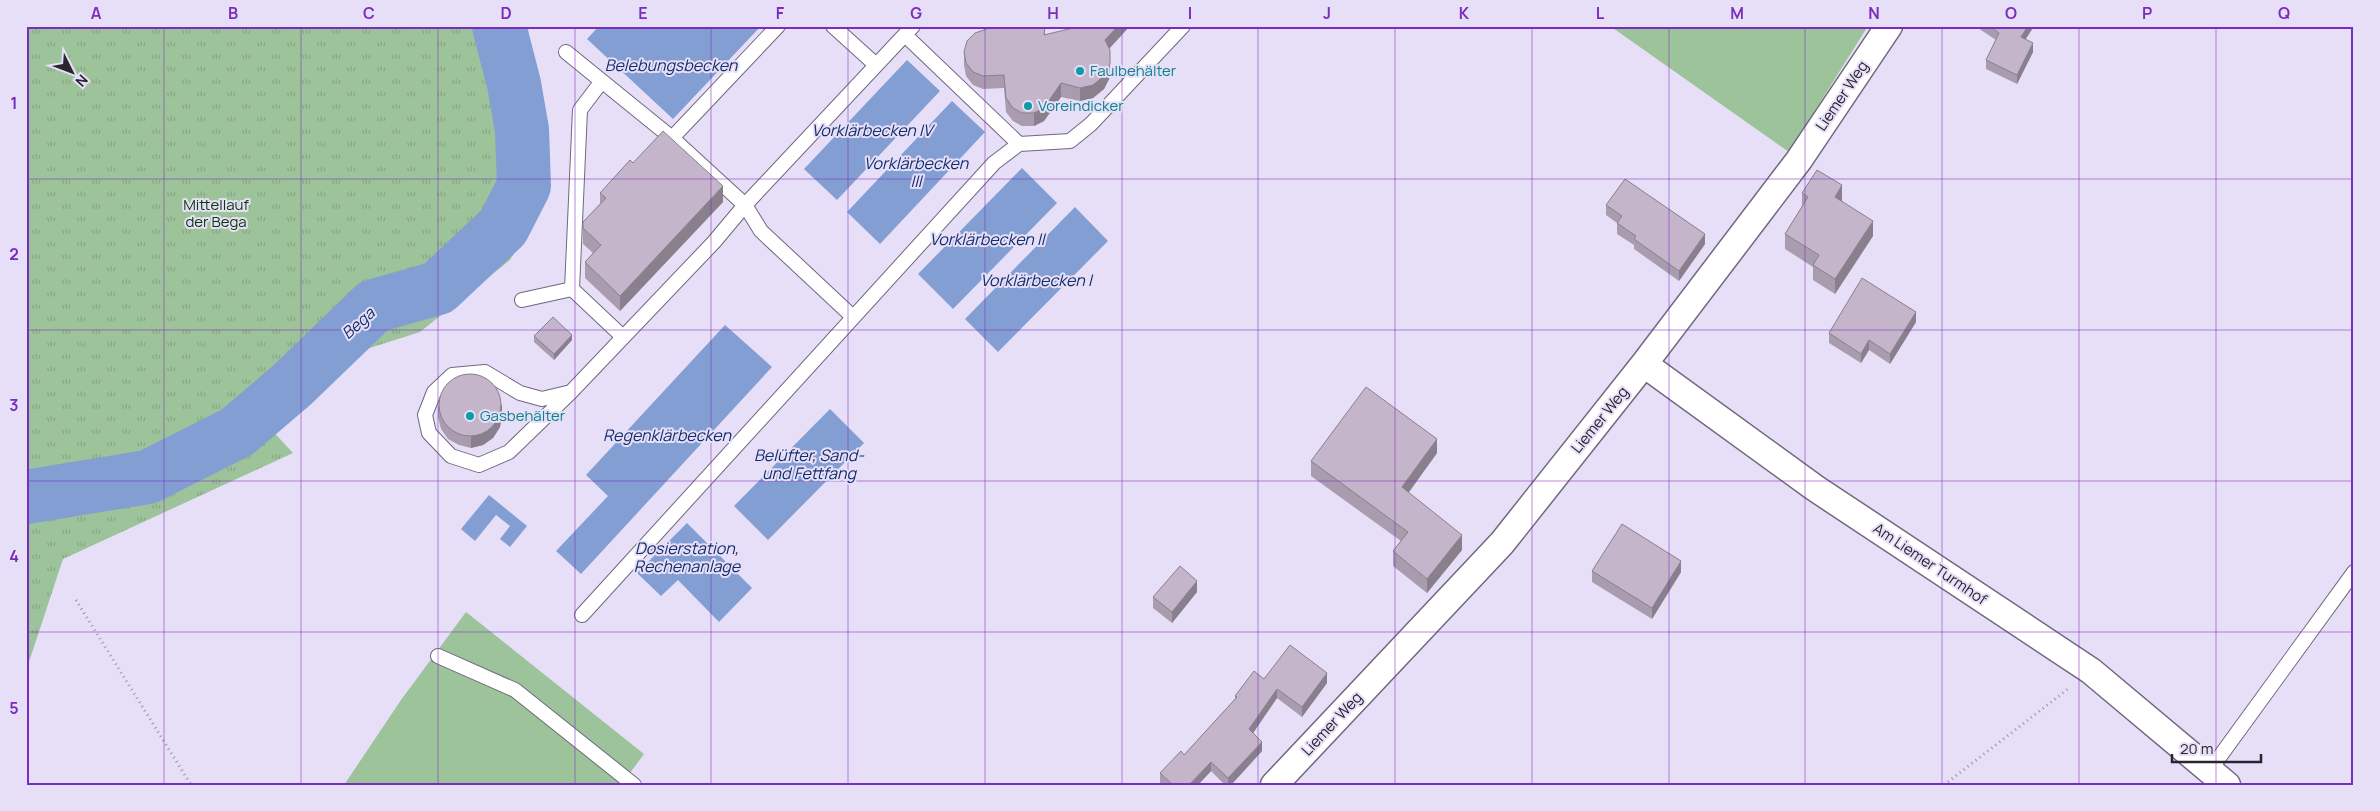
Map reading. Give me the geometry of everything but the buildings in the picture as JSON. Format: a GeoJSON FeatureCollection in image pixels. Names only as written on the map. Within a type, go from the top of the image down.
{"type":"FeatureCollection","features":[{"type":"Feature","properties":{"kind":"street","name":"Liemer Weg"},"geometry":{"type":"LineString","coordinates":[[1274,785],[1502,543],[1644,364],[1799,160],[1889,26]]}},
{"type":"Feature","properties":{"kind":"street","name":"Am Liemer Turmhof"},"geometry":{"type":"LineString","coordinates":[[1644,364],[1814,488],[2091,672],[2219,778]]}},
{"type":"Feature","properties":{"kind":"lane"},"geometry":{"type":"LineString","coordinates":[[672,138],[778,26]]}},
{"type":"Feature","properties":{"kind":"lane"},"geometry":{"type":"LineString","coordinates":[[833,26],[876,65]]}},
{"type":"Feature","properties":{"kind":"lane"},"geometry":{"type":"LineString","coordinates":[[582,615],[994,163],[1019,144],[1070,141],[1091,124],[1183,26]]}},
{"type":"Feature","properties":{"kind":"lane"},"geometry":{"type":"LineString","coordinates":[[571,392],[542,399],[520,393],[486,372],[452,374],[434,392],[426,415],[429,433],[452,456],[479,464],[509,452],[571,392],[714,242],[744,206],[909,30],[1019,144]]}},
{"type":"Feature","properties":{"kind":"lane"},"geometry":{"type":"LineString","coordinates":[[566,52],[672,138],[744,206],[761,231],[853,317]]}},
{"type":"Feature","properties":{"kind":"lane"},"geometry":{"type":"LineString","coordinates":[[602,81],[580,110],[572,289],[623,337]]}},
{"type":"Feature","properties":{"kind":"lane"},"geometry":{"type":"LineString","coordinates":[[522,300],[572,289]]}},
{"type":"Feature","properties":{"kind":"lane","name":"Am Liemer Turmhof"},"geometry":{"type":"LineString","coordinates":[[2219,778],[2354,572]]}},
{"type":"Feature","properties":{"kind":"lane"},"geometry":{"type":"LineString","coordinates":[[438,656],[515,690],[634,785]]}},
{"type":"Feature","properties":{"kind":"path"},"geometry":{"type":"LineString","coordinates":[[76,600],[191,785]]}},
{"type":"Feature","properties":{"kind":"path"},"geometry":{"type":"LineString","coordinates":[[1944,785],[2091,672]]}},
{"type":"Feature","properties":{"kind":"green space","name":"Mittellauf der Bega"},"geometry":{"type":"Polygon","coordinates":[[[26,26],[528,26],[533,129],[543,204],[510,260],[420,332],[332,360],[306,394],[268,426],[293,453],[63,559],[26,671],[26,26]]]}},
{"type":"Feature","properties":{"kind":"green space"},"geometry":{"type":"Polygon","coordinates":[[[1610,26],[1868,26],[1789,152],[1610,26]]]}},
{"type":"Feature","properties":{"kind":"green space"},"geometry":{"type":"Polygon","coordinates":[[[466,612],[644,754],[621,785],[344,785],[401,700],[466,612]]]}},
{"type":"Feature","properties":{"kind":"water","name":"Belebungsbecken"},"geometry":{"type":"Polygon","coordinates":[[[599,26],[761,26],[673,119],[587,39],[599,26]]]}},
{"type":"Feature","properties":{"kind":"water","name":"Vorklärbecken IV"},"geometry":{"type":"Polygon","coordinates":[[[907,60],[940,91],[837,200],[804,169],[907,60]]]}},
{"type":"Feature","properties":{"kind":"water","name":"Vorklärbecken III"},"geometry":{"type":"Polygon","coordinates":[[[952,101],[985,132],[880,244],[847,212],[952,101]]]}},
{"type":"Feature","properties":{"kind":"water","name":"Vorklärbecken II"},"geometry":{"type":"Polygon","coordinates":[[[1022,168],[1057,203],[953,309],[918,274],[1022,168]]]}},
{"type":"Feature","properties":{"kind":"water","name":"Vorklärbecken I"},"geometry":{"type":"Polygon","coordinates":[[[1075,207],[1108,241],[998,352],[965,319],[1075,207]]]}},
{"type":"Feature","properties":{"kind":"water","name":"Regenklärbecken"},"geometry":{"type":"Polygon","coordinates":[[[725,325],[772,367],[581,574],[556,551],[608,496],[586,475],[725,325]]]}},
{"type":"Feature","properties":{"kind":"water","name":"Belüfter, Sand- und Fettfang"},"geometry":{"type":"Polygon","coordinates":[[[830,409],[864,443],[768,540],[734,506],[830,409]]]}},
{"type":"Feature","properties":{"kind":"water"},"geometry":{"type":"Polygon","coordinates":[[[489,495],[527,526],[510,547],[500,539],[510,526],[496,515],[475,541],[461,529],[489,495]]]}},
{"type":"Feature","properties":{"kind":"water","name":"Dosierstation, Rechenanlage"},"geometry":{"type":"Polygon","coordinates":[[[687,523],[752,588],[719,622],[678,580],[661,596],[637,573],[687,523]]]}},
{"type":"Feature","properties":{"kind":"waterway","name":"Bega"},"geometry":{"type":"LineString","coordinates":[[26,497],[148,477],[237,432],[292,385],[374,306],[438,288],[503,227],[524,186],[522,130],[514,84],[499,26]]}},
{"type":"Feature","properties":{"kind":"place","name":"Faulbehälter"},"geometry":{"type":"Point","coordinates":[1080,71]}},
{"type":"Feature","properties":{"kind":"place","name":"Voreindicker"},"geometry":{"type":"Point","coordinates":[1028,106]}},
{"type":"Feature","properties":{"kind":"place","name":"Gasbehälter"},"geometry":{"type":"Point","coordinates":[470,416]}}]}
